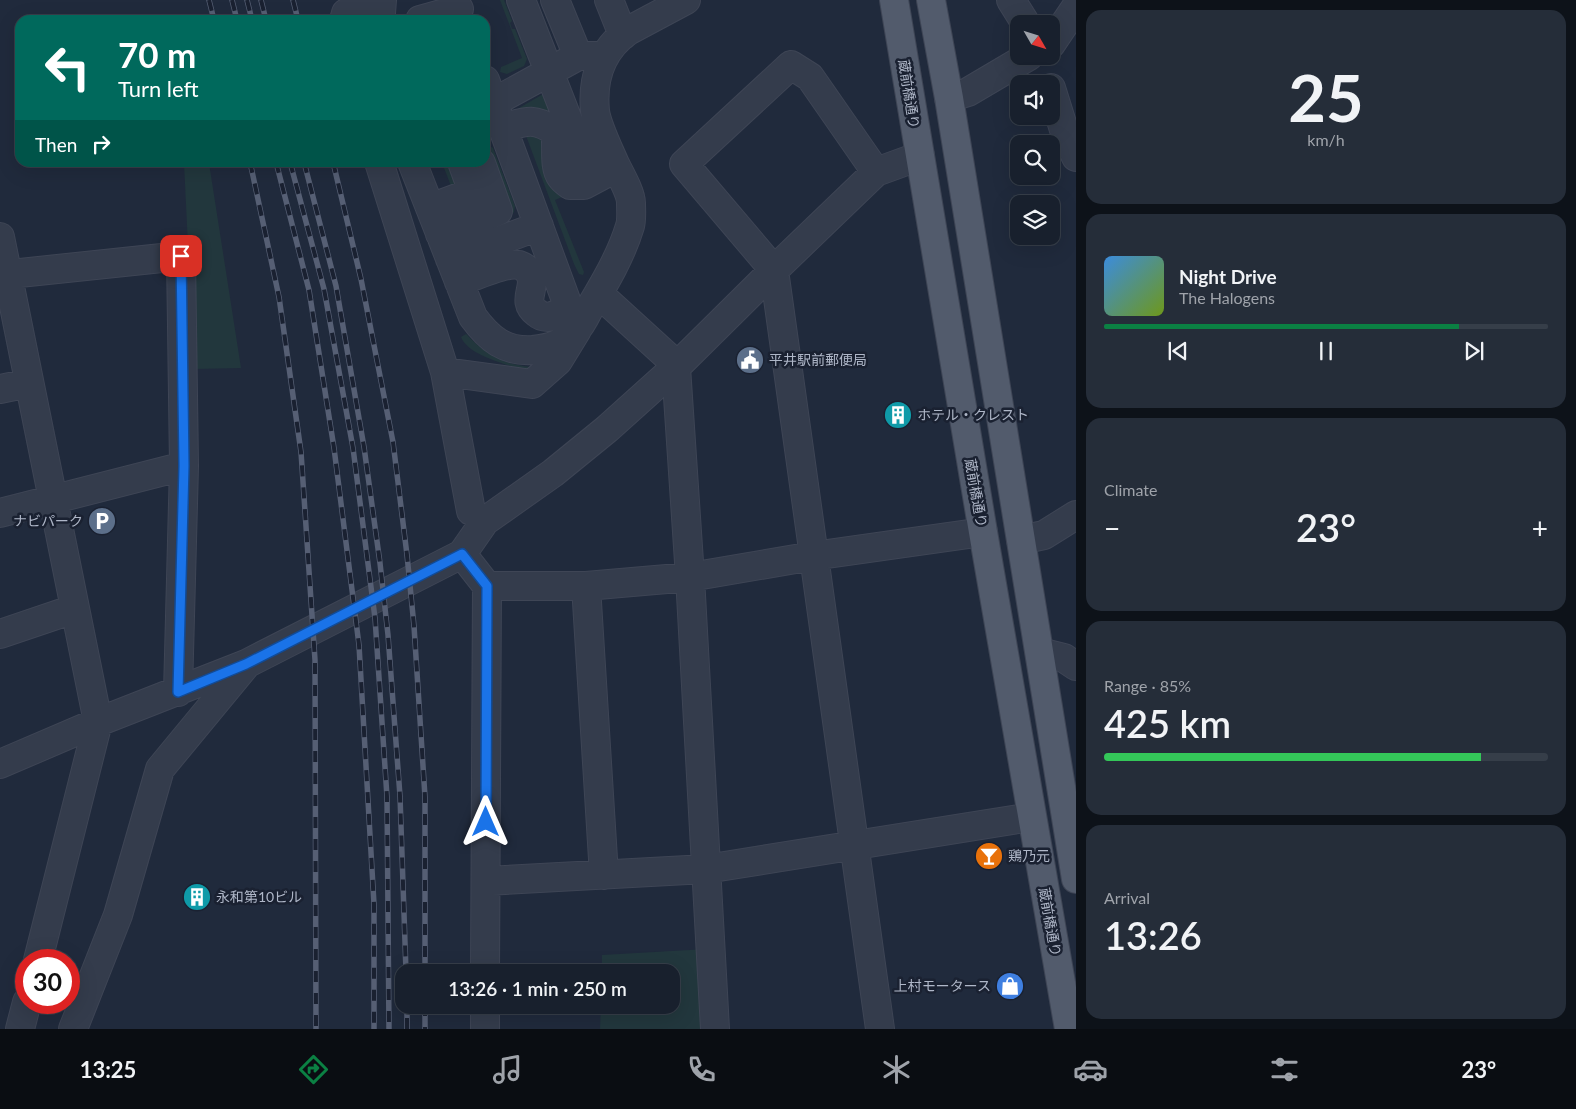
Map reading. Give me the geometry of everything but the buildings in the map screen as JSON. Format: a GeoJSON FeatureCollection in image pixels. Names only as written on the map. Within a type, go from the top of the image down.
{"type":"FeatureCollection","features":[{"type":"Feature","properties":{"kind":"main road","name":"蔵前橋通り"},"geometry":{"type":"LineString","coordinates":[[894,0],[1069,1029]]}},
{"type":"Feature","properties":{"kind":"main road"},"geometry":{"type":"LineString","coordinates":[[931,0],[949,98],[1076,879]]}},
{"type":"Feature","properties":{"kind":"street"},"geometry":{"type":"LineString","coordinates":[[521,0],[584,161],[612,159]]}},
{"type":"Feature","properties":{"kind":"street"},"geometry":{"type":"LineString","coordinates":[[414,167],[473,317],[484,332],[501,344],[519,350],[549,348],[563,342],[574,319],[599,294],[624,244],[630,223],[631,200],[612,159],[596,113],[595,82],[591,56],[556,0]]}},
{"type":"Feature","properties":{"kind":"street"},"geometry":{"type":"LineString","coordinates":[[609,0],[623,35]]}},
{"type":"Feature","properties":{"kind":"street"},"geometry":{"type":"LineString","coordinates":[[1011,0],[1020,15]]}},
{"type":"Feature","properties":{"kind":"street"},"geometry":{"type":"LineString","coordinates":[[490,95],[591,56],[663,5]]}},
{"type":"Feature","properties":{"kind":"street"},"geometry":{"type":"LineString","coordinates":[[345,15],[357,7],[385,8]]}},
{"type":"Feature","properties":{"kind":"street"},"geometry":{"type":"LineString","coordinates":[[1060,31],[1076,7]]}},
{"type":"Feature","properties":{"kind":"street"},"geometry":{"type":"LineString","coordinates":[[440,15],[459,10]]}},
{"type":"Feature","properties":{"kind":"street"},"geometry":{"type":"LineString","coordinates":[[876,172],[810,77],[791,65],[684,164],[774,270],[880,1029]]}},
{"type":"Feature","properties":{"kind":"street"},"geometry":{"type":"LineString","coordinates":[[949,98],[968,92],[1014,65]]}},
{"type":"Feature","properties":{"kind":"street"},"geometry":{"type":"LineString","coordinates":[[446,372],[532,384],[558,362],[574,319],[539,226],[498,134],[490,104]]}},
{"type":"Feature","properties":{"kind":"street"},"geometry":{"type":"LineString","coordinates":[[1060,117],[1076,157]]}},
{"type":"Feature","properties":{"kind":"street"},"geometry":{"type":"LineString","coordinates":[[498,134],[527,120],[543,124],[555,131],[557,141],[556,165],[560,176],[570,185],[584,186],[612,159]]}},
{"type":"Feature","properties":{"kind":"street"},"geometry":{"type":"LineString","coordinates":[[0,764],[98,722],[246,664],[462,554],[484,521],[553,473],[607,429],[672,362],[774,270],[876,172],[920,156]]}},
{"type":"Feature","properties":{"kind":"street"},"geometry":{"type":"LineString","coordinates":[[381,167],[446,372],[471,511]]}},
{"type":"Feature","properties":{"kind":"street"},"geometry":{"type":"LineString","coordinates":[[430,208],[473,192],[464,167]]}},
{"type":"Feature","properties":{"kind":"street"},"geometry":{"type":"LineString","coordinates":[[440,234],[498,211],[482,167]]}},
{"type":"Feature","properties":{"kind":"street"},"geometry":{"type":"LineString","coordinates":[[454,271],[539,226]]}},
{"type":"Feature","properties":{"kind":"street"},"geometry":{"type":"LineString","coordinates":[[0,237],[8,320],[29,383],[98,722],[41,949]]}},
{"type":"Feature","properties":{"kind":"street"},"geometry":{"type":"LineString","coordinates":[[4,274],[181,256],[184,466],[178,692]]}},
{"type":"Feature","properties":{"kind":"street"},"geometry":{"type":"LineString","coordinates":[[454,271],[520,265],[526,268],[532,278],[533,282],[529,300],[534,311],[543,317],[574,319]]}},
{"type":"Feature","properties":{"kind":"street"},"geometry":{"type":"LineString","coordinates":[[599,294],[672,362],[690,577],[715,1029]]}},
{"type":"Feature","properties":{"kind":"street"},"geometry":{"type":"LineString","coordinates":[[0,389],[29,383]]}},
{"type":"Feature","properties":{"kind":"street"},"geometry":{"type":"LineString","coordinates":[[0,513],[184,466]]}},
{"type":"Feature","properties":{"kind":"street"},"geometry":{"type":"LineString","coordinates":[[1021,540],[1044,534],[1076,515]]}},
{"type":"Feature","properties":{"kind":"street"},"geometry":{"type":"LineString","coordinates":[[487,586],[586,586],[690,577],[813,556],[983,532]]}},
{"type":"Feature","properties":{"kind":"street"},"geometry":{"type":"LineString","coordinates":[[462,554],[487,586],[485,964]]}},
{"type":"Feature","properties":{"kind":"street"},"geometry":{"type":"LineString","coordinates":[[586,586],[604,875]]}},
{"type":"Feature","properties":{"kind":"street"},"geometry":{"type":"LineString","coordinates":[[0,634],[74,609]]}},
{"type":"Feature","properties":{"kind":"street"},"geometry":{"type":"LineString","coordinates":[[1040,652],[1064,658],[1076,666]]}},
{"type":"Feature","properties":{"kind":"street"},"geometry":{"type":"LineString","coordinates":[[73,1029],[118,915],[160,769],[246,664]]}},
{"type":"Feature","properties":{"kind":"street"},"geometry":{"type":"LineString","coordinates":[[486,881],[706,869],[1032,816]]}},
{"type":"Feature","properties":{"kind":"street"},"geometry":{"type":"LineString","coordinates":[[20,1029],[24,1014]]}},
{"type":"Feature","properties":{"kind":"street"},"geometry":{"type":"LineString","coordinates":[[485,1014],[485,1029]]}},
{"type":"Feature","properties":{"kind":"green space"},"geometry":{"type":"Polygon","coordinates":[[[500,0],[504,0],[512,21],[510,23],[512,29],[515,29],[527,59],[524,66],[507,74],[500,72],[501,67],[522,58],[500,0]]]}},
{"type":"Feature","properties":{"kind":"green space"},"geometry":{"type":"Polygon","coordinates":[[[545,93],[550,95],[572,153],[566,156],[574,175],[597,168],[595,172],[581,178],[574,178],[568,175],[561,163],[564,138],[558,125],[543,114],[516,114],[519,108],[545,93]]]}},
{"type":"Feature","properties":{"kind":"green space"},"geometry":{"type":"Polygon","coordinates":[[[543,131],[546,159],[603,188],[572,200],[569,194],[555,200],[584,272],[583,275],[579,274],[574,264],[525,133],[543,131]]]}},
{"type":"Feature","properties":{"kind":"green space"},"geometry":{"type":"Polygon","coordinates":[[[490,146],[493,148],[515,206],[514,212],[508,219],[490,167],[490,146]]]}},
{"type":"Feature","properties":{"kind":"green space"},"geometry":{"type":"Polygon","coordinates":[[[184,167],[210,167],[241,368],[194,369],[184,167]]]}},
{"type":"Feature","properties":{"kind":"green space"},"geometry":{"type":"Polygon","coordinates":[[[433,167],[459,167],[466,187],[453,191],[444,168],[433,167]]]}},
{"type":"Feature","properties":{"kind":"green space"},"geometry":{"type":"Polygon","coordinates":[[[466,334],[481,348],[495,357],[503,361],[531,367],[532,370],[529,372],[481,355],[465,344],[461,337],[466,334]]]}},
{"type":"Feature","properties":{"kind":"green space"},"geometry":{"type":"Polygon","coordinates":[[[707,949],[709,1029],[600,1029],[601,1014],[680,1014],[680,964],[602,964],[602,955],[707,949]]]}},
{"type":"Feature","properties":{"kind":"railway"},"geometry":{"type":"LineString","coordinates":[[209,0],[213,15]]}},
{"type":"Feature","properties":{"kind":"railway"},"geometry":{"type":"LineString","coordinates":[[232,0],[236,15]]}},
{"type":"Feature","properties":{"kind":"railway"},"geometry":{"type":"LineString","coordinates":[[247,0],[251,15]]}},
{"type":"Feature","properties":{"kind":"railway"},"geometry":{"type":"LineString","coordinates":[[261,0],[265,15]]}},
{"type":"Feature","properties":{"kind":"railway"},"geometry":{"type":"LineString","coordinates":[[293,0],[297,15]]}},
{"type":"Feature","properties":{"kind":"railway"},"geometry":{"type":"LineString","coordinates":[[251,167],[279,297],[301,452],[315,660],[316,1029]]}},
{"type":"Feature","properties":{"kind":"railway"},"geometry":{"type":"LineString","coordinates":[[277,167],[309,290],[334,448],[359,645],[374,904],[374,1029]]}},
{"type":"Feature","properties":{"kind":"railway"},"geometry":{"type":"LineString","coordinates":[[291,167],[324,289],[353,448],[375,618],[387,797],[389,1029]]}},
{"type":"Feature","properties":{"kind":"railway"},"geometry":{"type":"LineString","coordinates":[[305,167],[336,286],[364,447],[380,563],[388,635],[400,796],[406,964]]}},
{"type":"Feature","properties":{"kind":"railway"},"geometry":{"type":"LineString","coordinates":[[334,167],[361,279],[393,442],[407,555],[414,626],[425,797],[425,964]]}},
{"type":"Feature","properties":{"kind":"railway"},"geometry":{"type":"LineString","coordinates":[[407,1014],[407,1029]]}},
{"type":"Feature","properties":{"kind":"railway"},"geometry":{"type":"LineString","coordinates":[[425,1014],[425,1029]]}},
{"type":"Feature","properties":{"kind":"place","name":"平井駅前郵便局"},"geometry":{"type":"Point","coordinates":[750,360]}},
{"type":"Feature","properties":{"kind":"place","name":"ホテル・クレスト"},"geometry":{"type":"Point","coordinates":[898,415]}},
{"type":"Feature","properties":{"kind":"place","name":"ナビパーク"},"geometry":{"type":"Point","coordinates":[102,521]}},
{"type":"Feature","properties":{"kind":"place","name":"鶏乃元"},"geometry":{"type":"Point","coordinates":[989,856]}},
{"type":"Feature","properties":{"kind":"place","name":"永和第10ビル"},"geometry":{"type":"Point","coordinates":[197,897]}},
{"type":"Feature","properties":{"kind":"place","name":"上村モータース"},"geometry":{"type":"Point","coordinates":[1010,986]}},
{"type":"Feature","properties":{"kind":"route"},"geometry":{"type":"LineString","coordinates":[[181,256],[184,466],[178,692],[246,664],[462,554],[487,586],[486,822]]}}]}
